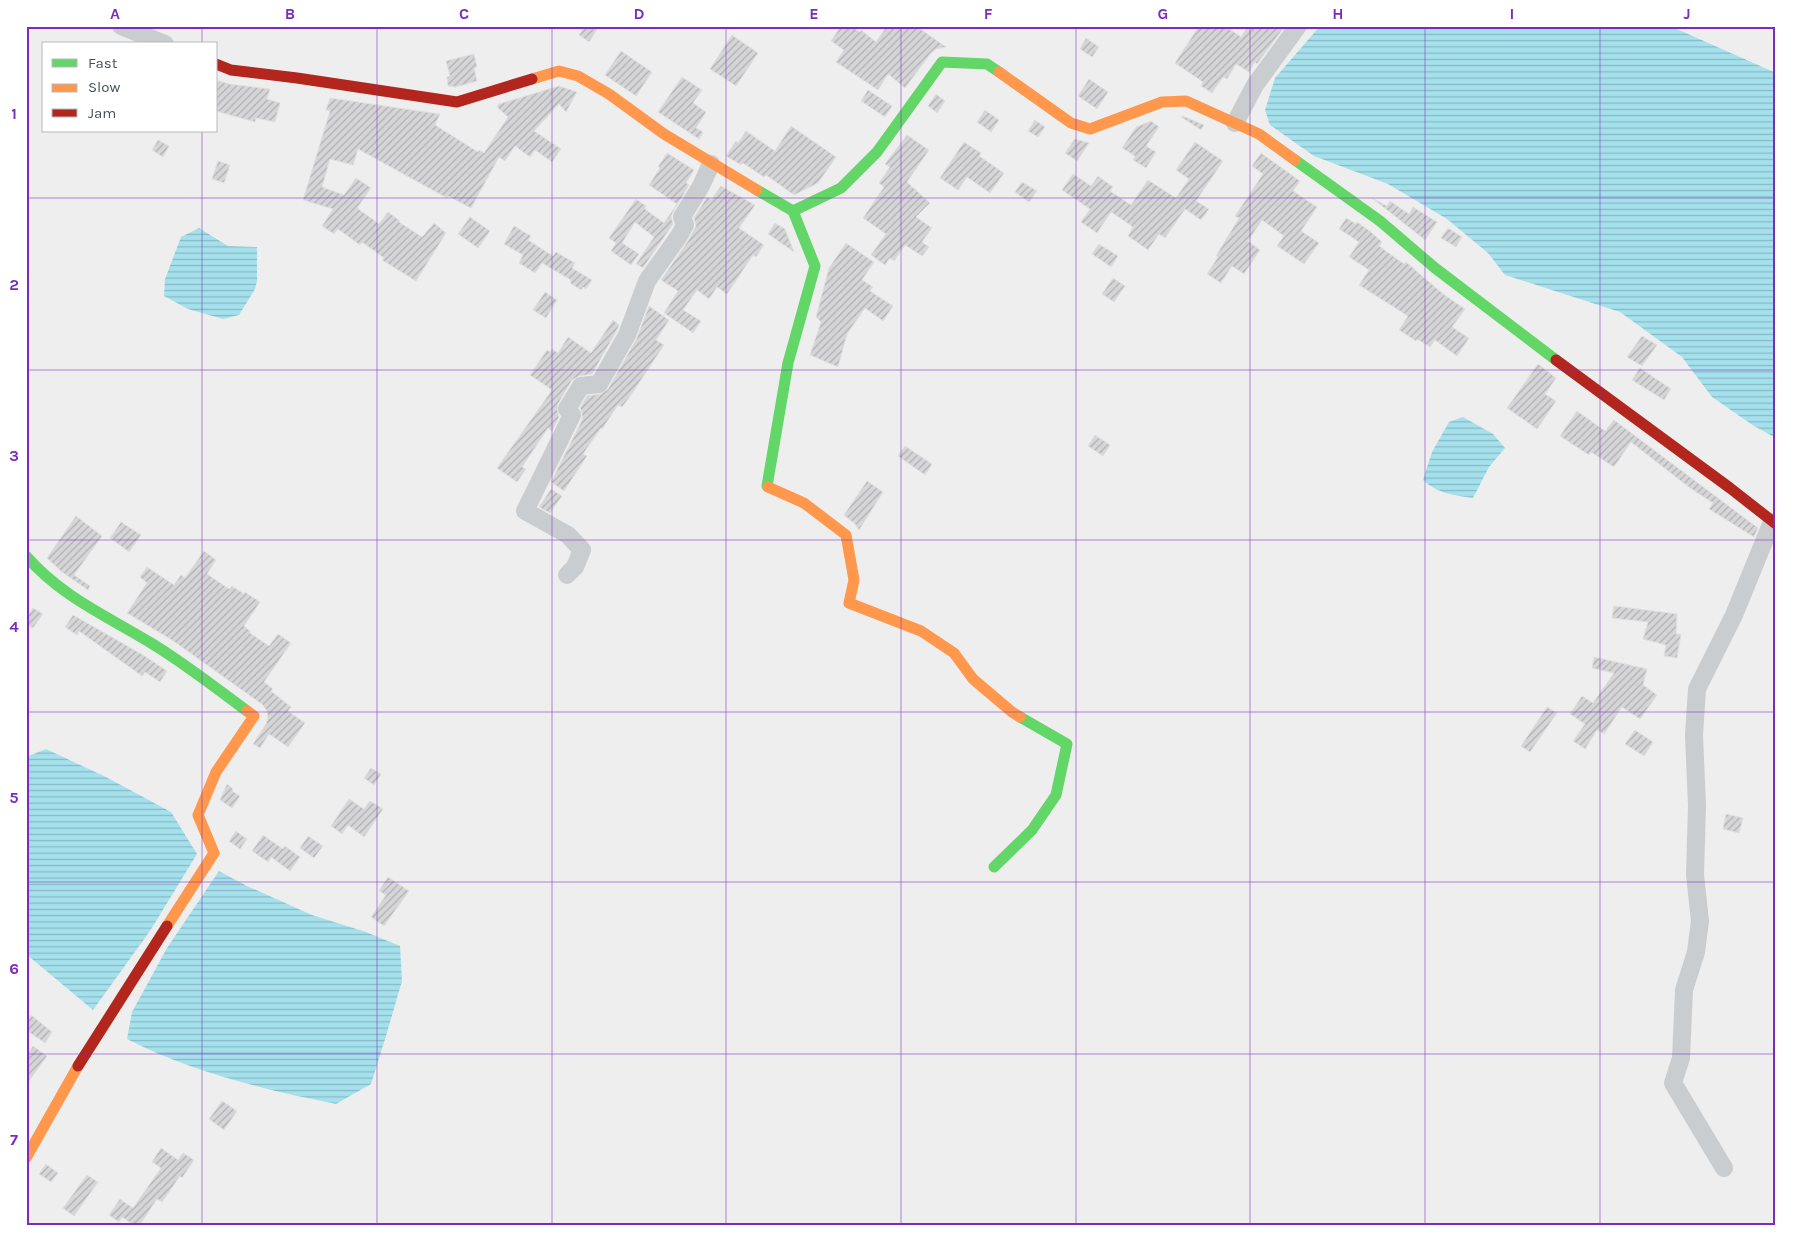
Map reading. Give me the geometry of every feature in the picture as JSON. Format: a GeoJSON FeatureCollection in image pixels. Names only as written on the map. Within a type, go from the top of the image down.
{"type":"FeatureCollection","features":[{"type":"Feature","properties":{"kind":"street"},"geometry":{"type":"LineString","coordinates":[[121,26],[160,42]]}},
{"type":"Feature","properties":{"kind":"street"},"geometry":{"type":"LineString","coordinates":[[1235,123],[1255,85],[1298,26]]}},
{"type":"Feature","properties":{"kind":"street"},"geometry":{"type":"LineString","coordinates":[[793,211],[840,188],[853,176],[877,152],[942,62],[986,64],[1072,123],[1090,129],[1162,102],[1186,100],[1259,134],[1358,205],[1489,310],[1730,488],[1774,523],[1734,615],[1697,689],[1694,734],[1695,875],[1700,921],[1696,952],[1684,990],[1681,1058],[1673,1083],[1724,1168]]}},
{"type":"Feature","properties":{"kind":"street"},"geometry":{"type":"LineString","coordinates":[[218,65],[231,70],[457,102],[559,71],[578,76],[609,94],[664,134],[711,164],[793,211],[814,266],[788,363],[767,486],[804,504],[846,535],[854,580],[849,603],[921,631],[954,653],[973,679],[1012,712],[1066,744],[1056,795],[1032,830],[994,868]]}},
{"type":"Feature","properties":{"kind":"street"},"geometry":{"type":"LineString","coordinates":[[567,575],[575,568],[582,550],[568,535],[525,511],[572,415],[567,408],[581,386],[599,384],[604,378],[628,335],[647,281],[679,236],[685,225],[682,217],[701,186],[711,164]]}},
{"type":"Feature","properties":{"kind":"street"},"geometry":{"type":"LineString","coordinates":[[26,556],[36,569],[89,609],[156,646],[254,716],[216,772],[198,816],[214,853],[90,1045],[26,1158]]}},
{"type":"Feature","properties":{"kind":"water"},"geometry":{"type":"Polygon","coordinates":[[[1320,26],[1670,26],[1776,73],[1776,438],[1754,426],[1712,397],[1682,357],[1620,312],[1505,275],[1488,253],[1447,219],[1388,184],[1314,156],[1270,125],[1265,110],[1275,78],[1320,26]]]}},
{"type":"Feature","properties":{"kind":"water"},"geometry":{"type":"Polygon","coordinates":[[[199,228],[228,246],[257,247],[257,281],[255,289],[239,315],[223,319],[188,309],[164,296],[165,279],[181,237],[199,228]]]}},
{"type":"Feature","properties":{"kind":"water"},"geometry":{"type":"Polygon","coordinates":[[[1463,417],[1493,434],[1505,448],[1489,467],[1473,498],[1440,491],[1423,480],[1432,452],[1449,422],[1463,417]]]}},
{"type":"Feature","properties":{"kind":"water"},"geometry":{"type":"Polygon","coordinates":[[[46,749],[106,777],[171,812],[197,854],[150,931],[93,1010],[26,954],[26,757],[46,749]]]}},
{"type":"Feature","properties":{"kind":"water"},"geometry":{"type":"Polygon","coordinates":[[[219,871],[247,886],[312,915],[366,932],[400,946],[402,981],[371,1084],[336,1104],[229,1079],[177,1061],[127,1039],[132,1012],[167,948],[219,871]]]}},
{"type":"Feature","properties":{"kind":"building"},"geometry":{"type":"Polygon","coordinates":[[[585,26],[599,26],[589,42],[579,35],[585,26]]]}},
{"type":"Feature","properties":{"kind":"building"},"geometry":{"type":"Polygon","coordinates":[[[841,26],[851,26],[860,32],[861,30],[876,42],[887,26],[916,26],[946,47],[936,49],[931,53],[905,88],[888,74],[878,90],[836,62],[844,50],[831,41],[841,26]]]}},
{"type":"Feature","properties":{"kind":"building"},"geometry":{"type":"Polygon","coordinates":[[[1199,26],[1225,26],[1241,37],[1248,26],[1285,26],[1249,72],[1236,64],[1227,79],[1223,77],[1212,93],[1201,86],[1203,82],[1175,63],[1199,26]]]}},
{"type":"Feature","properties":{"kind":"building"},"geometry":{"type":"Polygon","coordinates":[[[732,35],[758,53],[736,86],[710,69],[732,35]]]}},
{"type":"Feature","properties":{"kind":"building"},"geometry":{"type":"Polygon","coordinates":[[[1086,38],[1099,47],[1092,57],[1080,49],[1086,38]]]}},
{"type":"Feature","properties":{"kind":"building"},"geometry":{"type":"Polygon","coordinates":[[[621,51],[652,72],[636,96],[605,75],[621,51]]]}},
{"type":"Feature","properties":{"kind":"building"},"geometry":{"type":"Polygon","coordinates":[[[474,54],[477,67],[474,68],[477,81],[456,87],[448,86],[447,77],[450,76],[446,61],[474,54]]]}},
{"type":"Feature","properties":{"kind":"building"},"geometry":{"type":"Polygon","coordinates":[[[682,77],[702,90],[693,103],[706,112],[696,128],[703,132],[699,139],[658,112],[682,77]]]}},
{"type":"Feature","properties":{"kind":"building"},"geometry":{"type":"Polygon","coordinates":[[[1089,79],[1108,92],[1097,109],[1078,96],[1089,79]]]}},
{"type":"Feature","properties":{"kind":"building"},"geometry":{"type":"Polygon","coordinates":[[[218,82],[270,89],[267,99],[280,103],[275,122],[256,118],[255,122],[218,112],[218,82]]]}},
{"type":"Feature","properties":{"kind":"building"},"geometry":{"type":"Polygon","coordinates":[[[559,86],[577,92],[566,112],[559,104],[534,131],[561,149],[552,162],[535,150],[530,157],[515,146],[505,161],[499,157],[471,208],[448,196],[447,198],[358,149],[353,165],[330,159],[322,187],[344,195],[356,178],[371,188],[357,208],[379,224],[388,212],[399,222],[422,237],[434,223],[446,233],[416,281],[382,260],[384,258],[362,242],[360,245],[338,229],[334,234],[322,226],[333,209],[303,200],[330,111],[326,110],[330,98],[440,114],[435,125],[478,152],[479,150],[484,153],[508,117],[497,107],[499,104],[559,86]]]}},
{"type":"Feature","properties":{"kind":"building"},"geometry":{"type":"Polygon","coordinates":[[[868,90],[892,106],[885,117],[861,101],[868,90]]]}},
{"type":"Feature","properties":{"kind":"building"},"geometry":{"type":"Polygon","coordinates":[[[936,94],[945,101],[937,113],[928,106],[936,94]]]}},
{"type":"Feature","properties":{"kind":"building"},"geometry":{"type":"Polygon","coordinates":[[[985,110],[999,120],[991,132],[977,122],[985,110]]]}},
{"type":"Feature","properties":{"kind":"building"},"geometry":{"type":"Polygon","coordinates":[[[1183,116],[1204,125],[1201,130],[1181,117],[1183,116]]]}},
{"type":"Feature","properties":{"kind":"building"},"geometry":{"type":"Polygon","coordinates":[[[1035,120],[1045,127],[1038,137],[1028,131],[1035,120]]]}},
{"type":"Feature","properties":{"kind":"building"},"geometry":{"type":"Polygon","coordinates":[[[1151,121],[1159,127],[1146,146],[1156,152],[1146,168],[1133,160],[1135,156],[1122,148],[1136,127],[1151,121]]]}},
{"type":"Feature","properties":{"kind":"building"},"geometry":{"type":"Polygon","coordinates":[[[791,126],[836,157],[818,183],[794,195],[766,175],[764,177],[743,163],[741,165],[726,156],[736,141],[738,143],[746,131],[775,151],[791,126]]]}},
{"type":"Feature","properties":{"kind":"building"},"geometry":{"type":"Polygon","coordinates":[[[907,135],[929,150],[907,182],[930,203],[916,217],[932,228],[922,242],[929,247],[922,256],[905,245],[894,261],[890,258],[885,265],[871,255],[886,234],[863,218],[884,187],[879,183],[890,167],[885,164],[907,135]]]}},
{"type":"Feature","properties":{"kind":"building"},"geometry":{"type":"Polygon","coordinates":[[[1075,139],[1089,143],[1077,161],[1065,153],[1075,139]]]}},
{"type":"Feature","properties":{"kind":"building"},"geometry":{"type":"Polygon","coordinates":[[[158,140],[169,146],[163,157],[152,150],[158,140]]]}},
{"type":"Feature","properties":{"kind":"building"},"geometry":{"type":"Polygon","coordinates":[[[964,142],[981,153],[979,156],[1004,173],[990,193],[967,177],[958,190],[940,178],[964,142]]]}},
{"type":"Feature","properties":{"kind":"building"},"geometry":{"type":"Polygon","coordinates":[[[1195,142],[1223,161],[1196,201],[1209,209],[1201,220],[1185,209],[1165,238],[1159,234],[1148,250],[1128,236],[1133,227],[1111,212],[1097,233],[1081,222],[1090,209],[1062,190],[1073,174],[1091,186],[1098,176],[1113,187],[1110,191],[1131,205],[1148,180],[1176,198],[1189,179],[1176,170],[1195,142]]]}},
{"type":"Feature","properties":{"kind":"building"},"geometry":{"type":"Polygon","coordinates":[[[667,153],[694,170],[686,183],[689,185],[671,216],[673,224],[643,268],[636,264],[654,237],[635,222],[622,243],[639,254],[631,265],[611,251],[616,243],[609,238],[636,199],[646,206],[645,209],[664,223],[677,204],[649,185],[667,153]]]}},
{"type":"Feature","properties":{"kind":"building"},"geometry":{"type":"Polygon","coordinates":[[[1261,153],[1300,181],[1293,191],[1317,207],[1301,231],[1319,243],[1304,264],[1277,246],[1284,236],[1262,220],[1248,241],[1260,250],[1244,274],[1232,266],[1221,283],[1207,274],[1239,218],[1235,216],[1263,174],[1252,166],[1261,153]]]}},
{"type":"Feature","properties":{"kind":"building"},"geometry":{"type":"Polygon","coordinates":[[[218,161],[230,165],[224,183],[212,179],[218,161]]]}},
{"type":"Feature","properties":{"kind":"building"},"geometry":{"type":"Polygon","coordinates":[[[1022,182],[1037,191],[1029,202],[1015,192],[1022,182]]]}},
{"type":"Feature","properties":{"kind":"building"},"geometry":{"type":"Polygon","coordinates":[[[721,186],[755,205],[739,228],[764,245],[756,257],[753,255],[727,294],[717,287],[709,299],[697,290],[683,310],[701,321],[693,333],[664,313],[678,291],[661,280],[688,241],[696,226],[694,218],[707,197],[711,200],[721,186]]]}},
{"type":"Feature","properties":{"kind":"building"},"geometry":{"type":"Polygon","coordinates":[[[1372,198],[1387,206],[1390,201],[1409,214],[1413,207],[1437,222],[1425,240],[1372,198]]]}},
{"type":"Feature","properties":{"kind":"building"},"geometry":{"type":"Polygon","coordinates":[[[470,217],[490,231],[478,248],[458,234],[470,217]]]}},
{"type":"Feature","properties":{"kind":"building"},"geometry":{"type":"Polygon","coordinates":[[[1346,218],[1356,224],[1357,222],[1371,232],[1382,242],[1379,246],[1404,264],[1406,262],[1443,294],[1465,309],[1452,327],[1469,338],[1457,356],[1435,340],[1430,347],[1399,330],[1408,316],[1359,285],[1369,270],[1349,257],[1359,242],[1339,229],[1346,218]]]}},
{"type":"Feature","properties":{"kind":"building"},"geometry":{"type":"Polygon","coordinates":[[[775,223],[785,229],[794,252],[768,234],[775,223]]]}},
{"type":"Feature","properties":{"kind":"building"},"geometry":{"type":"Polygon","coordinates":[[[514,226],[531,236],[528,240],[553,256],[556,252],[575,263],[572,268],[592,280],[586,289],[583,287],[581,290],[570,283],[571,280],[542,263],[535,273],[519,263],[523,255],[504,244],[514,226]]]}},
{"type":"Feature","properties":{"kind":"building"},"geometry":{"type":"Polygon","coordinates":[[[1448,228],[1462,237],[1456,247],[1441,238],[1448,228]]]}},
{"type":"Feature","properties":{"kind":"building"},"geometry":{"type":"Polygon","coordinates":[[[846,243],[874,262],[862,280],[873,287],[870,291],[893,306],[883,321],[865,308],[847,334],[838,367],[810,355],[821,322],[816,317],[829,268],[846,243]]]}},
{"type":"Feature","properties":{"kind":"building"},"geometry":{"type":"Polygon","coordinates":[[[1099,244],[1118,256],[1111,267],[1092,254],[1099,244]]]}},
{"type":"Feature","properties":{"kind":"building"},"geometry":{"type":"Polygon","coordinates":[[[1113,278],[1125,286],[1114,302],[1102,294],[1113,278]]]}},
{"type":"Feature","properties":{"kind":"building"},"geometry":{"type":"Polygon","coordinates":[[[545,292],[557,300],[546,318],[533,310],[545,292]]]}},
{"type":"Feature","properties":{"kind":"building"},"geometry":{"type":"Polygon","coordinates":[[[649,306],[669,320],[656,340],[664,345],[629,398],[622,407],[618,405],[583,454],[587,456],[564,491],[551,482],[582,420],[580,408],[587,396],[601,394],[608,389],[636,340],[649,306]]]}},
{"type":"Feature","properties":{"kind":"building"},"geometry":{"type":"Polygon","coordinates":[[[613,320],[619,325],[592,374],[579,376],[572,380],[558,404],[559,417],[552,431],[548,428],[522,467],[526,469],[517,482],[497,468],[552,390],[530,375],[547,350],[550,352],[552,349],[558,353],[568,337],[591,353],[613,320]]]}},
{"type":"Feature","properties":{"kind":"building"},"geometry":{"type":"Polygon","coordinates":[[[1642,336],[1657,345],[1642,366],[1627,357],[1642,336]]]}},
{"type":"Feature","properties":{"kind":"building"},"geometry":{"type":"Polygon","coordinates":[[[1538,364],[1556,378],[1545,394],[1556,401],[1537,429],[1507,408],[1538,364]]]}},
{"type":"Feature","properties":{"kind":"building"},"geometry":{"type":"Polygon","coordinates":[[[1640,368],[1671,389],[1664,400],[1632,380],[1640,368]]]}},
{"type":"Feature","properties":{"kind":"building"},"geometry":{"type":"Polygon","coordinates":[[[1577,411],[1605,431],[1614,420],[1758,528],[1754,537],[1709,509],[1713,503],[1690,488],[1631,442],[1614,467],[1591,452],[1589,455],[1560,436],[1577,411]]]}},
{"type":"Feature","properties":{"kind":"building"},"geometry":{"type":"Polygon","coordinates":[[[1095,435],[1110,445],[1103,456],[1088,446],[1095,435]]]}},
{"type":"Feature","properties":{"kind":"building"},"geometry":{"type":"Polygon","coordinates":[[[905,446],[932,464],[925,475],[898,456],[905,446]]]}},
{"type":"Feature","properties":{"kind":"building"},"geometry":{"type":"Polygon","coordinates":[[[867,481],[883,492],[859,530],[844,515],[867,481]]]}},
{"type":"Feature","properties":{"kind":"building"},"geometry":{"type":"Polygon","coordinates":[[[551,489],[562,496],[550,513],[539,507],[551,489]]]}},
{"type":"Feature","properties":{"kind":"building"},"geometry":{"type":"Polygon","coordinates":[[[76,516],[102,536],[74,575],[90,586],[88,590],[62,572],[47,558],[76,516]]]}},
{"type":"Feature","properties":{"kind":"building"},"geometry":{"type":"Polygon","coordinates":[[[121,522],[141,535],[129,552],[110,538],[121,522]]]}},
{"type":"Feature","properties":{"kind":"building"},"geometry":{"type":"Polygon","coordinates":[[[204,551],[216,560],[207,574],[229,589],[232,586],[260,602],[244,626],[250,633],[269,646],[278,634],[291,643],[264,682],[273,689],[271,691],[291,707],[288,711],[305,723],[288,747],[269,734],[260,748],[253,744],[268,718],[267,711],[263,705],[172,640],[127,613],[147,583],[140,577],[147,567],[174,585],[181,575],[185,578],[204,551]]]}},
{"type":"Feature","properties":{"kind":"building"},"geometry":{"type":"Polygon","coordinates":[[[1614,606],[1677,614],[1676,634],[1681,634],[1677,658],[1664,656],[1666,645],[1643,639],[1648,622],[1612,618],[1614,606]]]}},
{"type":"Feature","properties":{"kind":"building"},"geometry":{"type":"Polygon","coordinates":[[[33,608],[43,614],[33,628],[26,624],[26,618],[33,608]]]}},
{"type":"Feature","properties":{"kind":"building"},"geometry":{"type":"Polygon","coordinates":[[[73,615],[167,671],[160,682],[145,672],[142,676],[79,631],[77,635],[65,627],[73,615]]]}},
{"type":"Feature","properties":{"kind":"building"},"geometry":{"type":"Polygon","coordinates":[[[1594,657],[1647,669],[1643,685],[1657,695],[1640,719],[1622,707],[1604,734],[1597,730],[1585,749],[1573,741],[1585,724],[1570,714],[1582,696],[1593,703],[1614,673],[1592,668],[1594,657]]]}},
{"type":"Feature","properties":{"kind":"building"},"geometry":{"type":"Polygon","coordinates":[[[1547,707],[1557,713],[1530,752],[1521,746],[1547,707]]]}},
{"type":"Feature","properties":{"kind":"building"},"geometry":{"type":"Polygon","coordinates":[[[1635,730],[1653,742],[1644,756],[1625,744],[1635,730]]]}},
{"type":"Feature","properties":{"kind":"building"},"geometry":{"type":"Polygon","coordinates":[[[371,768],[381,774],[374,785],[364,778],[371,768]]]}},
{"type":"Feature","properties":{"kind":"building"},"geometry":{"type":"Polygon","coordinates":[[[227,784],[233,789],[232,791],[240,796],[232,808],[220,800],[227,784]]]}},
{"type":"Feature","properties":{"kind":"building"},"geometry":{"type":"Polygon","coordinates":[[[349,799],[364,809],[370,801],[383,809],[364,837],[348,825],[342,834],[331,826],[349,799]]]}},
{"type":"Feature","properties":{"kind":"building"},"geometry":{"type":"Polygon","coordinates":[[[1726,814],[1743,818],[1739,833],[1723,829],[1726,814]]]}},
{"type":"Feature","properties":{"kind":"building"},"geometry":{"type":"Polygon","coordinates":[[[236,831],[247,839],[240,849],[229,841],[236,831]]]}},
{"type":"Feature","properties":{"kind":"building"},"geometry":{"type":"Polygon","coordinates":[[[263,835],[283,849],[285,846],[300,857],[290,871],[271,857],[268,862],[252,851],[263,835]]]}},
{"type":"Feature","properties":{"kind":"building"},"geometry":{"type":"Polygon","coordinates":[[[308,836],[323,846],[314,858],[300,848],[308,836]]]}},
{"type":"Feature","properties":{"kind":"building"},"geometry":{"type":"Polygon","coordinates":[[[388,877],[409,891],[384,926],[371,917],[386,895],[379,891],[388,877]]]}},
{"type":"Feature","properties":{"kind":"building"},"geometry":{"type":"Polygon","coordinates":[[[31,1015],[52,1032],[45,1043],[26,1030],[26,1023],[31,1015]]]}},
{"type":"Feature","properties":{"kind":"building"},"geometry":{"type":"Polygon","coordinates":[[[33,1046],[47,1056],[26,1085],[26,1057],[33,1046]]]}},
{"type":"Feature","properties":{"kind":"building"},"geometry":{"type":"Polygon","coordinates":[[[222,1101],[237,1111],[224,1130],[209,1119],[222,1101]]]}},
{"type":"Feature","properties":{"kind":"building"},"geometry":{"type":"Polygon","coordinates":[[[161,1148],[178,1160],[183,1153],[194,1160],[162,1202],[157,1199],[139,1226],[135,1226],[122,1217],[119,1222],[109,1215],[120,1199],[133,1208],[161,1168],[152,1162],[161,1148]]]}},
{"type":"Feature","properties":{"kind":"building"},"geometry":{"type":"Polygon","coordinates":[[[46,1164],[58,1173],[51,1182],[39,1174],[46,1164]]]}},
{"type":"Feature","properties":{"kind":"building"},"geometry":{"type":"Polygon","coordinates":[[[87,1175],[98,1182],[74,1216],[63,1208],[87,1175]]]}},
{"type":"Feature","properties":{"kind":"traffic: fast"},"geometry":{"type":"LineString","coordinates":[[757,190],[793,211],[841,188],[877,152],[942,62],[987,64],[999,72]]}},
{"type":"Feature","properties":{"kind":"traffic: fast"},"geometry":{"type":"LineString","coordinates":[[1295,160],[1380,221],[1435,268],[1556,360]]}},
{"type":"Feature","properties":{"kind":"traffic: fast"},"geometry":{"type":"LineString","coordinates":[[768,487],[788,363],[815,266],[793,211]]}},
{"type":"Feature","properties":{"kind":"traffic: fast"},"geometry":{"type":"LineString","coordinates":[[26,556],[54,583],[69,594],[163,651],[247,711]]}},
{"type":"Feature","properties":{"kind":"traffic: fast"},"geometry":{"type":"LineString","coordinates":[[994,867],[1032,830],[1056,795],[1067,744],[1020,717]]}},
{"type":"Feature","properties":{"kind":"traffic: slow"},"geometry":{"type":"LineString","coordinates":[[532,79],[559,71],[578,76],[609,94],[664,134],[757,190]]}},
{"type":"Feature","properties":{"kind":"traffic: slow"},"geometry":{"type":"LineString","coordinates":[[999,72],[1071,123],[1090,129],[1162,102],[1186,101],[1259,134],[1295,160]]}},
{"type":"Feature","properties":{"kind":"traffic: slow"},"geometry":{"type":"LineString","coordinates":[[768,487],[804,503],[846,535],[854,580],[849,603],[921,631],[954,653],[973,679],[1020,717]]}},
{"type":"Feature","properties":{"kind":"traffic: slow"},"geometry":{"type":"LineString","coordinates":[[167,926],[214,853],[198,815],[216,772],[254,716],[247,711]]}},
{"type":"Feature","properties":{"kind":"traffic: slow"},"geometry":{"type":"LineString","coordinates":[[26,1158],[78,1066]]}},
{"type":"Feature","properties":{"kind":"traffic: jam"},"geometry":{"type":"LineString","coordinates":[[218,65],[231,70],[457,102],[532,79]]}},
{"type":"Feature","properties":{"kind":"traffic: jam"},"geometry":{"type":"LineString","coordinates":[[1556,360],[1776,524]]}},
{"type":"Feature","properties":{"kind":"traffic: jam"},"geometry":{"type":"LineString","coordinates":[[78,1066],[167,926]]}}]}
